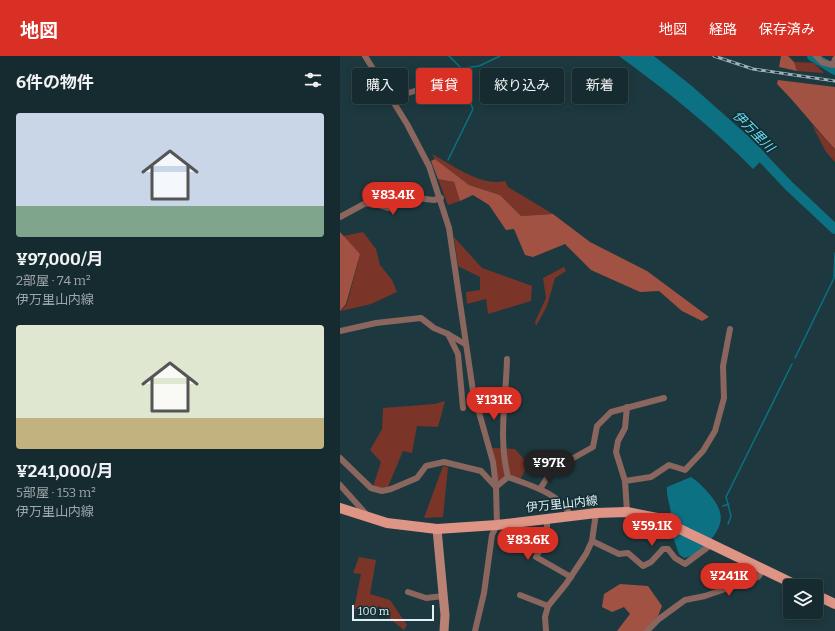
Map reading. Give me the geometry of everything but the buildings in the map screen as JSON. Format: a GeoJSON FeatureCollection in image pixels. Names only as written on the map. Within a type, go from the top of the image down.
{"type":"FeatureCollection","features":[{"type":"Feature","properties":{"kind":"main road","name":"伊万里山内線"},"geometry":{"type":"LineString","coordinates":[[340,508],[370,519],[387,523],[437,528],[497,525],[596,513],[627,512],[657,518],[784,579]]}},
{"type":"Feature","properties":{"kind":"main road"},"geometry":{"type":"LineString","coordinates":[[437,528],[444,596],[444,631]]}},
{"type":"Feature","properties":{"kind":"main road"},"geometry":{"type":"LineString","coordinates":[[823,598],[835,604]]}},
{"type":"Feature","properties":{"kind":"street"},"geometry":{"type":"LineString","coordinates":[[365,56],[373,68]]}},
{"type":"Feature","properties":{"kind":"street"},"geometry":{"type":"LineString","coordinates":[[816,56],[822,62],[833,65],[835,59]]}},
{"type":"Feature","properties":{"kind":"street"},"geometry":{"type":"LineString","coordinates":[[395,104],[429,166],[441,198],[449,228],[463,312],[465,344],[473,391],[493,462],[496,487],[497,525],[492,535],[484,594],[475,631]]}},
{"type":"Feature","properties":{"kind":"street"},"geometry":{"type":"LineString","coordinates":[[340,217],[364,204],[372,203],[388,208],[408,197],[434,200],[441,198]]}},
{"type":"Feature","properties":{"kind":"street"},"geometry":{"type":"LineString","coordinates":[[340,331],[376,322],[415,317],[421,318],[434,328],[465,344]]}},
{"type":"Feature","properties":{"kind":"street"},"geometry":{"type":"LineString","coordinates":[[625,481],[651,477],[669,465],[685,470],[710,443],[715,431],[724,398],[723,366],[730,329]]}},
{"type":"Feature","properties":{"kind":"street"},"geometry":{"type":"LineString","coordinates":[[448,334],[458,354],[463,408]]}},
{"type":"Feature","properties":{"kind":"street"},"geometry":{"type":"LineString","coordinates":[[507,359],[503,414],[503,447],[508,477]]}},
{"type":"Feature","properties":{"kind":"street"},"geometry":{"type":"LineString","coordinates":[[540,489],[552,470],[593,447],[597,426],[611,412],[664,398]]}},
{"type":"Feature","properties":{"kind":"street"},"geometry":{"type":"LineString","coordinates":[[627,407],[625,428],[618,441],[616,452],[625,481],[627,512]]}},
{"type":"Feature","properties":{"kind":"street"},"geometry":{"type":"LineString","coordinates":[[340,458],[371,488],[382,491],[391,489],[417,478],[426,466],[444,462],[481,471],[496,487]]}},
{"type":"Feature","properties":{"kind":"street"},"geometry":{"type":"LineString","coordinates":[[496,487],[508,477]]}},
{"type":"Feature","properties":{"kind":"street"},"geometry":{"type":"LineString","coordinates":[[508,477],[540,489],[566,506],[570,516]]}},
{"type":"Feature","properties":{"kind":"street"},"geometry":{"type":"LineString","coordinates":[[340,485],[370,519]]}},
{"type":"Feature","properties":{"kind":"street"},"geometry":{"type":"LineString","coordinates":[[546,631],[545,617],[548,606],[586,554],[592,541],[596,513]]}},
{"type":"Feature","properties":{"kind":"street"},"geometry":{"type":"LineString","coordinates":[[547,518],[547,538],[536,557],[570,577]]}},
{"type":"Feature","properties":{"kind":"street"},"geometry":{"type":"LineString","coordinates":[[592,541],[619,554],[628,553],[642,566],[651,562],[663,549],[668,549],[675,558],[685,564],[712,544]]}},
{"type":"Feature","properties":{"kind":"street"},"geometry":{"type":"LineString","coordinates":[[648,631],[659,619],[685,600],[704,596],[758,577],[764,569]]}},
{"type":"Feature","properties":{"kind":"street"},"geometry":{"type":"LineString","coordinates":[[408,592],[426,598],[444,596]]}},
{"type":"Feature","properties":{"kind":"street"},"geometry":{"type":"LineString","coordinates":[[520,595],[548,606]]}},
{"type":"Feature","properties":{"kind":"shaded area"},"geometry":{"type":"Polygon","coordinates":[[[781,56],[788,56],[794,62],[797,71],[779,67],[781,56]]]}},
{"type":"Feature","properties":{"kind":"shaded area"},"geometry":{"type":"Polygon","coordinates":[[[794,62],[814,63],[824,73],[797,71],[794,62]]]}},
{"type":"Feature","properties":{"kind":"shaded area"},"geometry":{"type":"Polygon","coordinates":[[[778,80],[835,87],[835,149],[777,84],[778,80]]]}},
{"type":"Feature","properties":{"kind":"shaded area"},"geometry":{"type":"Polygon","coordinates":[[[812,125],[835,149],[835,162],[826,152],[812,125]]]}},
{"type":"Feature","properties":{"kind":"shaded area"},"geometry":{"type":"Polygon","coordinates":[[[432,154],[477,178],[486,181],[505,181],[508,187],[553,214],[521,216],[500,195],[469,185],[435,159],[432,154]]]}},
{"type":"Feature","properties":{"kind":"shaded area"},"geometry":{"type":"Polygon","coordinates":[[[435,159],[469,185],[500,195],[521,216],[553,214],[590,242],[647,271],[709,317],[702,321],[682,311],[659,291],[640,292],[591,270],[565,244],[533,257],[525,255],[514,229],[506,230],[489,205],[473,195],[460,201],[454,182],[438,179],[431,161],[435,159]]]}},
{"type":"Feature","properties":{"kind":"shaded area"},"geometry":{"type":"Polygon","coordinates":[[[438,179],[454,182],[460,201],[448,205],[438,179]]]}},
{"type":"Feature","properties":{"kind":"shaded area"},"geometry":{"type":"Polygon","coordinates":[[[340,232],[360,254],[346,304],[340,311],[340,232]]]}},
{"type":"Feature","properties":{"kind":"shaded area"},"geometry":{"type":"Polygon","coordinates":[[[363,232],[376,249],[380,265],[392,280],[397,292],[371,304],[341,311],[347,304],[360,254],[343,236],[363,232]]]}},
{"type":"Feature","properties":{"kind":"shaded area"},"geometry":{"type":"Polygon","coordinates":[[[454,237],[482,268],[532,286],[531,301],[488,314],[486,299],[467,304],[466,292],[480,290],[480,277],[458,266],[454,237]]]}},
{"type":"Feature","properties":{"kind":"shaded area"},"geometry":{"type":"Polygon","coordinates":[[[564,267],[566,271],[555,278],[547,306],[536,326],[535,322],[546,298],[543,278],[564,267]]]}},
{"type":"Feature","properties":{"kind":"shaded area"},"geometry":{"type":"Polygon","coordinates":[[[445,401],[438,427],[417,426],[412,453],[403,451],[387,489],[373,487],[381,462],[370,450],[382,429],[383,408],[435,404],[445,401]]]}},
{"type":"Feature","properties":{"kind":"shaded area"},"geometry":{"type":"Polygon","coordinates":[[[492,448],[515,449],[528,464],[520,480],[509,475],[498,481],[492,448]]]}},
{"type":"Feature","properties":{"kind":"shaded area"},"geometry":{"type":"Polygon","coordinates":[[[443,466],[448,467],[443,517],[424,518],[443,466]]]}},
{"type":"Feature","properties":{"kind":"shaded area"},"geometry":{"type":"Polygon","coordinates":[[[359,557],[376,560],[370,594],[390,600],[407,625],[404,630],[380,611],[354,609],[361,574],[353,573],[359,557]]]}},
{"type":"Feature","properties":{"kind":"shaded area"},"geometry":{"type":"Polygon","coordinates":[[[620,584],[648,586],[662,606],[658,616],[645,631],[617,631],[630,614],[624,607],[612,612],[602,607],[604,594],[620,584]]]}},
{"type":"Feature","properties":{"kind":"water"},"geometry":{"type":"Polygon","coordinates":[[[619,56],[654,56],[693,87],[767,155],[753,169],[689,110],[619,56]]]}},
{"type":"Feature","properties":{"kind":"water"},"geometry":{"type":"Polygon","coordinates":[[[691,477],[704,488],[716,503],[721,515],[721,520],[716,532],[707,544],[696,553],[684,558],[679,554],[673,537],[678,523],[671,516],[667,487],[691,477]]]}},
{"type":"Feature","properties":{"kind":"waterway"},"geometry":{"type":"LineString","coordinates":[[449,56],[460,67]]}},
{"type":"Feature","properties":{"kind":"waterway"},"geometry":{"type":"LineString","coordinates":[[465,68],[479,66],[500,56]]}},
{"type":"Feature","properties":{"kind":"waterway"},"geometry":{"type":"LineString","coordinates":[[812,56],[835,70]]}},
{"type":"Feature","properties":{"kind":"waterway"},"geometry":{"type":"LineString","coordinates":[[448,160],[473,109],[471,104]]}},
{"type":"Feature","properties":{"kind":"waterway","name":"伊万里川"},"geometry":{"type":"LineString","coordinates":[[754,149],[788,185],[835,229]]}},
{"type":"Feature","properties":{"kind":"waterway"},"geometry":{"type":"LineString","coordinates":[[795,358],[834,278],[835,253]]}},
{"type":"Feature","properties":{"kind":"waterway"},"geometry":{"type":"LineString","coordinates":[[728,524],[731,516],[726,497],[792,364]]}},
{"type":"Feature","properties":{"kind":"waterway"},"geometry":{"type":"LineString","coordinates":[[723,506],[729,504]]}},
{"type":"Feature","properties":{"kind":"railway"},"geometry":{"type":"LineString","coordinates":[[714,56],[753,69],[835,81]]}}]}
